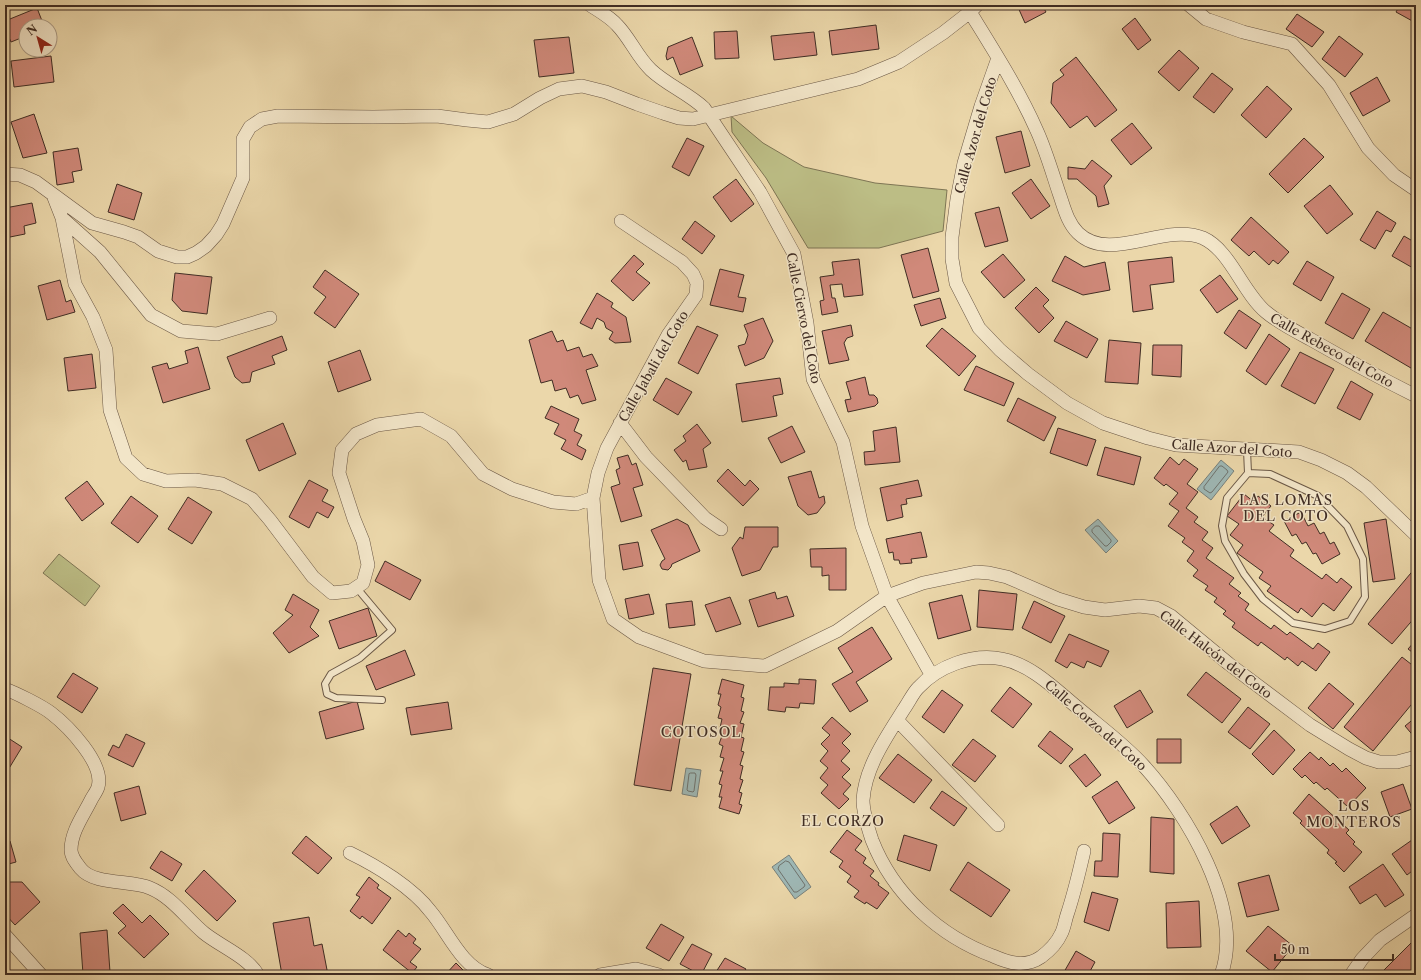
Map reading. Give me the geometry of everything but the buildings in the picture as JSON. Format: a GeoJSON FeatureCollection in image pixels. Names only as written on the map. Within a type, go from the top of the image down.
{"type":"FeatureCollection","features":[{"type":"Feature","properties":{"kind":"street","name":"Calle Ciervo del Coto"},"geometry":{"type":"LineString","coordinates":[[590,5],[603,13],[618,26],[634,50],[650,69],[663,80],[696,100],[709,115],[760,192],[794,254],[806,323],[813,379],[843,442],[862,526],[887,596],[932,676]]}},
{"type":"Feature","properties":{"kind":"street"},"geometry":{"type":"LineString","coordinates":[[1189,5],[1206,19],[1243,32],[1292,44],[1329,85],[1368,148],[1394,175],[1416,190]]}},
{"type":"Feature","properties":{"kind":"street"},"geometry":{"type":"LineString","coordinates":[[5,174],[20,175],[36,182],[92,223],[138,237],[164,253],[177,257],[187,257],[206,246],[223,224],[243,178],[243,139],[250,127],[262,119],[278,116],[437,116],[488,122],[514,114],[540,98],[559,89],[582,86],[606,92],[636,104],[679,118],[693,119],[858,79],[899,62],[943,33],[974,9]]}},
{"type":"Feature","properties":{"kind":"street","name":"Calle Rebeco del Coto"},"geometry":{"type":"LineString","coordinates":[[974,9],[998,58],[1020,96],[1037,132],[1068,220],[1077,233],[1088,241],[1114,246],[1171,234],[1190,234],[1205,239],[1216,247],[1256,302],[1277,321],[1416,396]]}},
{"type":"Feature","properties":{"kind":"street","name":"Calle Azor del Coto"},"geometry":{"type":"LineString","coordinates":[[998,58],[981,106],[964,163],[952,237],[952,259],[956,283],[979,328],[1000,350],[1028,374],[1067,403],[1103,423],[1148,438],[1176,445],[1299,452],[1321,460],[1347,473],[1366,487],[1416,535]]}},
{"type":"Feature","properties":{"kind":"street"},"geometry":{"type":"LineString","coordinates":[[53,195],[62,218],[75,284],[93,317],[106,350],[110,410],[126,458],[143,474],[166,481],[195,480],[222,484],[252,499],[270,520],[313,577],[332,593],[351,591],[363,583],[368,565],[363,541],[339,473],[342,450],[356,434],[377,424],[421,419],[451,436],[483,474],[512,489],[553,502],[576,504],[593,498]]}},
{"type":"Feature","properties":{"kind":"street"},"geometry":{"type":"LineString","coordinates":[[62,218],[100,252],[151,315],[181,331],[217,334],[270,318]]}},
{"type":"Feature","properties":{"kind":"street","name":"Calle Jabali del Coto"},"geometry":{"type":"LineString","coordinates":[[621,221],[682,262],[693,274],[697,283],[696,294],[668,335],[607,448],[598,472],[593,498],[599,580],[613,619],[639,637],[704,661],[765,666],[837,631],[887,596]]}},
{"type":"Feature","properties":{"kind":"street"},"geometry":{"type":"LineString","coordinates":[[620,423],[646,457],[705,518],[721,528]]}},
{"type":"Feature","properties":{"kind":"street","name":"Calle Halcón del Coto"},"geometry":{"type":"LineString","coordinates":[[887,596],[924,583],[976,572],[1008,577],[1058,599],[1084,607],[1105,610],[1139,606],[1156,608],[1171,616],[1229,664],[1310,725],[1349,750],[1379,762],[1397,762],[1416,757]]}},
{"type":"Feature","properties":{"kind":"street","name":"Calle Corzo del Coto"},"geometry":{"type":"LineString","coordinates":[[1084,851],[1076,886],[1061,934],[1052,948],[1039,959],[1023,964],[1010,963],[961,942],[936,925],[917,908],[893,878],[878,856],[868,830],[863,802],[867,778],[897,720],[917,688],[932,676],[952,664],[978,658],[1001,659],[1026,668],[1047,682],[1141,762],[1165,790],[1184,819],[1205,858],[1221,902],[1226,934],[1225,964],[1221,975]]}},
{"type":"Feature","properties":{"kind":"street"},"geometry":{"type":"LineString","coordinates":[[5,689],[51,713],[82,743],[97,769],[98,786],[75,830],[71,852],[82,871],[91,876],[111,881],[135,884],[150,888],[169,900],[204,933],[255,969],[258,975]]}},
{"type":"Feature","properties":{"kind":"street"},"geometry":{"type":"LineString","coordinates":[[897,720],[998,825]]}},
{"type":"Feature","properties":{"kind":"street"},"geometry":{"type":"LineString","coordinates":[[350,853],[371,863],[413,894],[431,911],[456,949],[467,961],[488,975]]}},
{"type":"Feature","properties":{"kind":"street"},"geometry":{"type":"LineString","coordinates":[[1351,975],[1362,959],[1380,940],[1416,915]]}},
{"type":"Feature","properties":{"kind":"street"},"geometry":{"type":"LineString","coordinates":[[5,935],[41,975]]}},
{"type":"Feature","properties":{"kind":"street"},"geometry":{"type":"LineString","coordinates":[[600,975],[636,969],[659,975]]}},
{"type":"Feature","properties":{"kind":"lane"},"geometry":{"type":"LineString","coordinates":[[1248,450],[1248,473],[1227,498],[1222,526],[1225,541],[1244,574],[1263,599],[1293,623],[1325,629],[1350,621],[1365,597],[1363,559],[1347,526],[1318,496],[1270,474],[1248,473]]}},
{"type":"Feature","properties":{"kind":"lane"},"geometry":{"type":"LineString","coordinates":[[356,588],[392,630],[360,658],[331,674],[325,684],[327,694],[336,698],[382,700]]}},
{"type":"Feature","properties":{"kind":"green space"},"geometry":{"type":"Polygon","coordinates":[[[731,116],[763,143],[804,167],[875,183],[947,190],[943,231],[879,248],[808,248],[766,178],[732,132],[731,116]]]}},
{"type":"Feature","properties":{"kind":"green space"},"geometry":{"type":"Polygon","coordinates":[[[59,554],[100,586],[85,606],[43,573],[59,554]]]}},
{"type":"Feature","properties":{"kind":"water"},"geometry":{"type":"Polygon","coordinates":[[[1221,460],[1234,471],[1211,500],[1197,489],[1221,460]]]}},
{"type":"Feature","properties":{"kind":"water"},"geometry":{"type":"Polygon","coordinates":[[[1098,519],[1118,541],[1106,553],[1085,530],[1098,519]]]}},
{"type":"Feature","properties":{"kind":"water"},"geometry":{"type":"Polygon","coordinates":[[[686,768],[701,770],[697,797],[682,794],[686,768]]]}},
{"type":"Feature","properties":{"kind":"water"},"geometry":{"type":"Polygon","coordinates":[[[789,855],[811,887],[795,899],[772,867],[789,855]]]}},
{"type":"Feature","properties":{"kind":"district","name":"LAS LOMAS DEL COTO"},"geometry":{"type":"Point","coordinates":[1286,508]}},
{"type":"Feature","properties":{"kind":"district","name":"COTOSOL"},"geometry":{"type":"Point","coordinates":[701,732]}},
{"type":"Feature","properties":{"kind":"district","name":"LOS MONTEROS"},"geometry":{"type":"Point","coordinates":[1354,814]}},
{"type":"Feature","properties":{"kind":"district","name":"EL CORZO"},"geometry":{"type":"Point","coordinates":[843,821]}}]}
